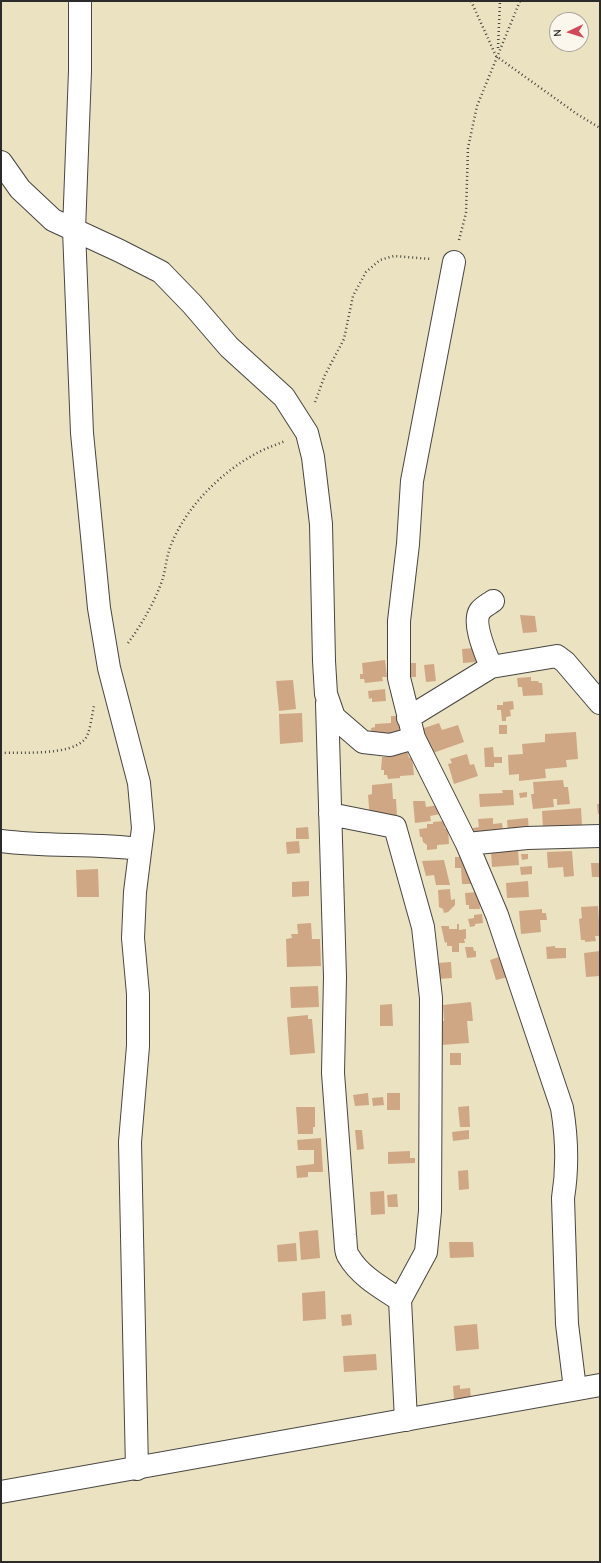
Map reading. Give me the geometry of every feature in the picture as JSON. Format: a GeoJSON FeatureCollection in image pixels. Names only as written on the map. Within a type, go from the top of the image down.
{"type":"FeatureCollection","features":[{"type":"Feature","properties":{"kind":"street"},"geometry":{"type":"LineString","coordinates":[[80,1],[80,71],[74,230],[82,433],[99,608],[109,668],[139,783],[143,828],[135,892],[133,938],[138,994],[138,1046],[130,1142],[137,1469]]}},
{"type":"Feature","properties":{"kind":"street"},"geometry":{"type":"LineString","coordinates":[[1,162],[20,189],[53,220],[161,272],[192,304],[229,347],[284,397],[307,433],[313,457],[321,524],[324,661],[335,977],[333,1073],[345,1235],[348,1256],[357,1267],[372,1281],[400,1300]]}},
{"type":"Feature","properties":{"kind":"street"},"geometry":{"type":"LineString","coordinates":[[454,262],[412,481],[408,544],[399,621],[398,678],[411,728],[467,844],[497,915],[562,1108],[566,1131],[567,1159],[563,1198],[566,1324],[575,1389]]}},
{"type":"Feature","properties":{"kind":"street"},"geometry":{"type":"LineString","coordinates":[[491,667],[480,637],[478,617],[482,609],[493,601]]}},
{"type":"Feature","properties":{"kind":"street"},"geometry":{"type":"LineString","coordinates":[[326,694],[334,717],[363,742],[390,745],[491,667],[557,656],[565,662],[600,703]]}},
{"type":"Feature","properties":{"kind":"street"},"geometry":{"type":"LineString","coordinates":[[330,814],[395,827],[423,927],[431,998],[430,1211],[426,1252],[400,1300],[406,1420]]}},
{"type":"Feature","properties":{"kind":"street"},"geometry":{"type":"LineString","coordinates":[[467,844],[527,838],[600,836]]}},
{"type":"Feature","properties":{"kind":"street"},"geometry":{"type":"LineString","coordinates":[[1,841],[29,845],[109,845],[140,849]]}},
{"type":"Feature","properties":{"kind":"street"},"geometry":{"type":"LineString","coordinates":[[1,1492],[137,1469],[600,1385]]}},
{"type":"Feature","properties":{"kind":"path"},"geometry":{"type":"LineString","coordinates":[[471,1],[496,56],[577,114],[600,128]]}},
{"type":"Feature","properties":{"kind":"path"},"geometry":{"type":"LineString","coordinates":[[498,52],[500,1]]}},
{"type":"Feature","properties":{"kind":"path"},"geometry":{"type":"LineString","coordinates":[[109,668],[146,615],[162,581],[170,547],[179,525],[195,506],[220,478],[235,467],[258,453],[307,433],[325,375],[344,339],[353,296],[366,272],[380,260],[394,256],[454,262],[466,213],[468,148],[477,106],[496,56],[520,1]]}},
{"type":"Feature","properties":{"kind":"path"},"geometry":{"type":"LineString","coordinates":[[1,753],[54,751],[74,748],[86,738],[95,704]]}},
{"type":"Feature","properties":{"kind":"building"},"geometry":{"type":"Polygon","coordinates":[[[520,615],[535,616],[537,632],[523,633],[520,615]]]}},
{"type":"Feature","properties":{"kind":"building"},"geometry":{"type":"Polygon","coordinates":[[[474,648],[476,662],[463,663],[462,649],[474,648]]]}},
{"type":"Feature","properties":{"kind":"building"},"geometry":{"type":"Polygon","coordinates":[[[385,660],[387,677],[382,677],[383,681],[365,683],[364,679],[360,679],[360,674],[363,674],[362,663],[385,660]]]}},
{"type":"Feature","properties":{"kind":"building"},"geometry":{"type":"Polygon","coordinates":[[[407,663],[416,663],[416,677],[407,677],[407,663]]]}},
{"type":"Feature","properties":{"kind":"building"},"geometry":{"type":"Polygon","coordinates":[[[434,664],[436,681],[426,682],[424,665],[434,664]]]}},
{"type":"Feature","properties":{"kind":"building"},"geometry":{"type":"Polygon","coordinates":[[[531,677],[531,681],[538,681],[539,683],[542,683],[543,695],[523,696],[522,687],[518,687],[517,678],[531,677]]]}},
{"type":"Feature","properties":{"kind":"building"},"geometry":{"type":"Polygon","coordinates":[[[293,680],[296,709],[279,711],[276,681],[293,680]]]}},
{"type":"Feature","properties":{"kind":"building"},"geometry":{"type":"Polygon","coordinates":[[[385,689],[386,701],[372,702],[372,698],[369,699],[368,691],[385,689]]]}},
{"type":"Feature","properties":{"kind":"building"},"geometry":{"type":"Polygon","coordinates":[[[513,701],[514,709],[510,710],[511,716],[506,717],[506,721],[502,721],[501,710],[497,710],[497,705],[503,705],[503,702],[513,701]]]}},
{"type":"Feature","properties":{"kind":"building"},"geometry":{"type":"Polygon","coordinates":[[[302,713],[303,742],[280,744],[279,714],[302,713]]]}},
{"type":"Feature","properties":{"kind":"building"},"geometry":{"type":"Polygon","coordinates":[[[391,716],[399,716],[400,732],[372,737],[371,728],[375,727],[375,724],[391,723],[391,716]]]}},
{"type":"Feature","properties":{"kind":"building"},"geometry":{"type":"Polygon","coordinates":[[[439,723],[442,730],[458,725],[464,742],[430,754],[421,729],[439,723]]]}},
{"type":"Feature","properties":{"kind":"building"},"geometry":{"type":"Polygon","coordinates":[[[499,725],[507,725],[507,734],[499,734],[499,725]]]}},
{"type":"Feature","properties":{"kind":"building"},"geometry":{"type":"Polygon","coordinates":[[[576,732],[578,759],[566,760],[567,767],[545,769],[546,778],[519,781],[519,774],[509,775],[508,755],[523,754],[522,744],[545,742],[545,734],[576,732]]]}},
{"type":"Feature","properties":{"kind":"building"},"geometry":{"type":"Polygon","coordinates":[[[493,747],[494,757],[502,757],[502,763],[494,763],[494,767],[485,767],[484,748],[493,747]]]}},
{"type":"Feature","properties":{"kind":"building"},"geometry":{"type":"Polygon","coordinates":[[[406,751],[409,758],[412,757],[414,775],[388,779],[387,775],[384,775],[384,770],[381,770],[382,757],[388,757],[387,752],[406,751]]]}},
{"type":"Feature","properties":{"kind":"building"},"geometry":{"type":"Polygon","coordinates":[[[467,754],[470,765],[474,764],[478,776],[454,784],[448,764],[452,763],[450,759],[467,754]]]}},
{"type":"Feature","properties":{"kind":"building"},"geometry":{"type":"Polygon","coordinates":[[[563,780],[564,787],[568,787],[570,804],[557,805],[557,799],[553,799],[554,807],[533,809],[531,794],[534,794],[533,782],[563,780]]]}},
{"type":"Feature","properties":{"kind":"building"},"geometry":{"type":"Polygon","coordinates":[[[392,783],[393,799],[396,799],[397,817],[370,819],[368,795],[372,794],[372,785],[392,783]]]}},
{"type":"Feature","properties":{"kind":"building"},"geometry":{"type":"Polygon","coordinates":[[[502,790],[513,790],[514,805],[480,807],[479,794],[503,793],[502,790]]]}},
{"type":"Feature","properties":{"kind":"building"},"geometry":{"type":"Polygon","coordinates":[[[527,792],[527,797],[520,798],[519,793],[527,792]]]}},
{"type":"Feature","properties":{"kind":"building"},"geometry":{"type":"Polygon","coordinates":[[[413,801],[425,801],[426,807],[439,805],[440,814],[430,816],[431,821],[415,823],[413,801]]]}},
{"type":"Feature","properties":{"kind":"building"},"geometry":{"type":"Polygon","coordinates":[[[597,804],[600,804],[600,814],[598,814],[597,804]]]}},
{"type":"Feature","properties":{"kind":"building"},"geometry":{"type":"Polygon","coordinates":[[[581,808],[582,825],[543,828],[542,811],[581,808]]]}},
{"type":"Feature","properties":{"kind":"building"},"geometry":{"type":"Polygon","coordinates":[[[493,818],[493,824],[502,823],[503,831],[473,838],[473,828],[479,827],[478,819],[493,818]]]}},
{"type":"Feature","properties":{"kind":"building"},"geometry":{"type":"Polygon","coordinates":[[[528,818],[529,831],[508,833],[507,820],[528,818]]]}},
{"type":"Feature","properties":{"kind":"building"},"geometry":{"type":"Polygon","coordinates":[[[444,821],[445,829],[448,828],[449,844],[437,845],[437,849],[427,850],[427,845],[423,842],[422,837],[420,837],[419,829],[427,828],[427,824],[433,824],[433,822],[444,821]]]}},
{"type":"Feature","properties":{"kind":"building"},"geometry":{"type":"Polygon","coordinates":[[[308,827],[309,839],[296,839],[296,828],[308,827]]]}},
{"type":"Feature","properties":{"kind":"building"},"geometry":{"type":"Polygon","coordinates":[[[299,841],[300,853],[287,854],[286,842],[299,841]]]}},
{"type":"Feature","properties":{"kind":"building"},"geometry":{"type":"Polygon","coordinates":[[[518,849],[519,865],[492,867],[491,852],[518,849]]]}},
{"type":"Feature","properties":{"kind":"building"},"geometry":{"type":"Polygon","coordinates":[[[572,851],[574,876],[564,877],[563,867],[548,868],[547,852],[572,851]]]}},
{"type":"Feature","properties":{"kind":"building"},"geometry":{"type":"Polygon","coordinates":[[[459,853],[468,853],[468,878],[475,877],[475,884],[462,884],[461,868],[455,868],[455,857],[459,857],[459,853]]]}},
{"type":"Feature","properties":{"kind":"building"},"geometry":{"type":"Polygon","coordinates":[[[521,854],[528,854],[528,859],[522,860],[521,854]]]}},
{"type":"Feature","properties":{"kind":"building"},"geometry":{"type":"Polygon","coordinates":[[[444,860],[450,885],[436,885],[434,875],[426,876],[422,861],[444,860]]]}},
{"type":"Feature","properties":{"kind":"building"},"geometry":{"type":"Polygon","coordinates":[[[591,863],[600,863],[600,877],[592,877],[591,863]]]}},
{"type":"Feature","properties":{"kind":"building"},"geometry":{"type":"Polygon","coordinates":[[[532,866],[532,874],[521,875],[520,867],[532,866]]]}},
{"type":"Feature","properties":{"kind":"building"},"geometry":{"type":"Polygon","coordinates":[[[98,869],[99,897],[77,897],[76,870],[98,869]]]}},
{"type":"Feature","properties":{"kind":"building"},"geometry":{"type":"Polygon","coordinates":[[[309,881],[309,896],[292,897],[292,882],[309,881]]]}},
{"type":"Feature","properties":{"kind":"building"},"geometry":{"type":"Polygon","coordinates":[[[528,881],[529,897],[507,898],[506,883],[528,881]]]}},
{"type":"Feature","properties":{"kind":"building"},"geometry":{"type":"Polygon","coordinates":[[[450,889],[451,900],[455,899],[455,905],[448,912],[444,913],[443,909],[439,907],[438,890],[450,889]]]}},
{"type":"Feature","properties":{"kind":"building"},"geometry":{"type":"Polygon","coordinates":[[[479,892],[480,909],[469,909],[469,905],[466,905],[465,893],[479,892]]]}},
{"type":"Feature","properties":{"kind":"building"},"geometry":{"type":"Polygon","coordinates":[[[598,906],[600,936],[595,936],[596,941],[585,942],[585,940],[581,940],[579,919],[582,918],[581,907],[598,906]]]}},
{"type":"Feature","properties":{"kind":"building"},"geometry":{"type":"Polygon","coordinates":[[[542,909],[542,913],[546,913],[547,920],[540,920],[541,932],[521,934],[519,911],[542,909]]]}},
{"type":"Feature","properties":{"kind":"building"},"geometry":{"type":"Polygon","coordinates":[[[482,914],[483,923],[475,924],[475,926],[470,927],[468,919],[474,918],[474,915],[482,914]]]}},
{"type":"Feature","properties":{"kind":"building"},"geometry":{"type":"Polygon","coordinates":[[[311,923],[312,939],[320,939],[321,966],[287,967],[286,939],[292,938],[291,934],[298,934],[297,924],[311,923]]]}},
{"type":"Feature","properties":{"kind":"building"},"geometry":{"type":"Polygon","coordinates":[[[457,924],[459,924],[459,930],[466,929],[466,939],[464,939],[465,943],[459,943],[459,952],[452,952],[452,946],[447,946],[447,942],[445,943],[441,926],[449,926],[449,929],[457,929],[457,924]]]}},
{"type":"Feature","properties":{"kind":"building"},"geometry":{"type":"Polygon","coordinates":[[[555,946],[555,948],[566,948],[566,958],[547,959],[546,947],[555,946]]]}},
{"type":"Feature","properties":{"kind":"building"},"geometry":{"type":"Polygon","coordinates":[[[465,947],[473,947],[474,951],[476,951],[476,957],[467,958],[465,947]]]}},
{"type":"Feature","properties":{"kind":"building"},"geometry":{"type":"Polygon","coordinates":[[[600,951],[600,976],[586,977],[584,953],[600,951]]]}},
{"type":"Feature","properties":{"kind":"building"},"geometry":{"type":"Polygon","coordinates":[[[502,956],[508,977],[496,980],[490,960],[502,956]]]}},
{"type":"Feature","properties":{"kind":"building"},"geometry":{"type":"Polygon","coordinates":[[[451,962],[452,978],[437,979],[437,963],[451,962]]]}},
{"type":"Feature","properties":{"kind":"building"},"geometry":{"type":"Polygon","coordinates":[[[318,986],[319,1007],[291,1008],[290,987],[318,986]]]}},
{"type":"Feature","properties":{"kind":"building"},"geometry":{"type":"Polygon","coordinates":[[[471,1002],[473,1021],[467,1021],[469,1043],[441,1045],[439,1021],[444,1021],[443,1005],[471,1002]]]}},
{"type":"Feature","properties":{"kind":"building"},"geometry":{"type":"Polygon","coordinates":[[[392,1004],[393,1026],[380,1026],[380,1005],[392,1004]]]}},
{"type":"Feature","properties":{"kind":"building"},"geometry":{"type":"Polygon","coordinates":[[[308,1015],[308,1019],[312,1019],[315,1053],[290,1055],[287,1017],[308,1015]]]}},
{"type":"Feature","properties":{"kind":"building"},"geometry":{"type":"Polygon","coordinates":[[[450,1053],[461,1053],[461,1065],[450,1065],[450,1053]]]}},
{"type":"Feature","properties":{"kind":"building"},"geometry":{"type":"Polygon","coordinates":[[[368,1093],[369,1105],[355,1106],[353,1095],[368,1093]]]}},
{"type":"Feature","properties":{"kind":"building"},"geometry":{"type":"Polygon","coordinates":[[[387,1093],[400,1093],[400,1110],[387,1110],[387,1093]]]}},
{"type":"Feature","properties":{"kind":"building"},"geometry":{"type":"Polygon","coordinates":[[[383,1097],[384,1105],[373,1106],[372,1098],[383,1097]]]}},
{"type":"Feature","properties":{"kind":"building"},"geometry":{"type":"Polygon","coordinates":[[[469,1106],[470,1127],[460,1127],[458,1107],[469,1106]]]}},
{"type":"Feature","properties":{"kind":"building"},"geometry":{"type":"Polygon","coordinates":[[[296,1107],[315,1107],[315,1127],[313,1127],[313,1134],[298,1134],[296,1107]]]}},
{"type":"Feature","properties":{"kind":"building"},"geometry":{"type":"Polygon","coordinates":[[[355,1130],[362,1130],[364,1149],[357,1150],[355,1130]]]}},
{"type":"Feature","properties":{"kind":"building"},"geometry":{"type":"Polygon","coordinates":[[[469,1130],[469,1139],[453,1141],[452,1132],[469,1130]]]}},
{"type":"Feature","properties":{"kind":"building"},"geometry":{"type":"Polygon","coordinates":[[[321,1138],[323,1172],[308,1172],[308,1177],[297,1178],[296,1166],[314,1164],[314,1150],[298,1150],[297,1140],[321,1138]]]}},
{"type":"Feature","properties":{"kind":"building"},"geometry":{"type":"Polygon","coordinates":[[[410,1151],[410,1158],[415,1158],[415,1163],[388,1164],[388,1152],[410,1151]]]}},
{"type":"Feature","properties":{"kind":"building"},"geometry":{"type":"Polygon","coordinates":[[[468,1170],[469,1189],[459,1190],[458,1171],[468,1170]]]}},
{"type":"Feature","properties":{"kind":"building"},"geometry":{"type":"Polygon","coordinates":[[[384,1191],[385,1214],[371,1215],[370,1192],[384,1191]]]}},
{"type":"Feature","properties":{"kind":"building"},"geometry":{"type":"Polygon","coordinates":[[[397,1194],[398,1207],[388,1207],[387,1195],[397,1194]]]}},
{"type":"Feature","properties":{"kind":"building"},"geometry":{"type":"Polygon","coordinates":[[[318,1230],[320,1258],[301,1260],[299,1232],[318,1230]]]}},
{"type":"Feature","properties":{"kind":"building"},"geometry":{"type":"Polygon","coordinates":[[[449,1242],[473,1242],[474,1257],[450,1258],[449,1242]]]}},
{"type":"Feature","properties":{"kind":"building"},"geometry":{"type":"Polygon","coordinates":[[[296,1243],[297,1261],[278,1262],[277,1245],[296,1243]]]}},
{"type":"Feature","properties":{"kind":"building"},"geometry":{"type":"Polygon","coordinates":[[[325,1291],[326,1319],[303,1321],[302,1293],[325,1291]]]}},
{"type":"Feature","properties":{"kind":"building"},"geometry":{"type":"Polygon","coordinates":[[[351,1314],[352,1325],[342,1326],[341,1315],[351,1314]]]}},
{"type":"Feature","properties":{"kind":"building"},"geometry":{"type":"Polygon","coordinates":[[[477,1324],[479,1349],[456,1351],[454,1326],[477,1324]]]}},
{"type":"Feature","properties":{"kind":"building"},"geometry":{"type":"Polygon","coordinates":[[[376,1354],[377,1370],[344,1372],[343,1356],[376,1354]]]}},
{"type":"Feature","properties":{"kind":"building"},"geometry":{"type":"Polygon","coordinates":[[[460,1385],[460,1389],[470,1388],[471,1399],[454,1400],[453,1386],[460,1385]]]}}]}
